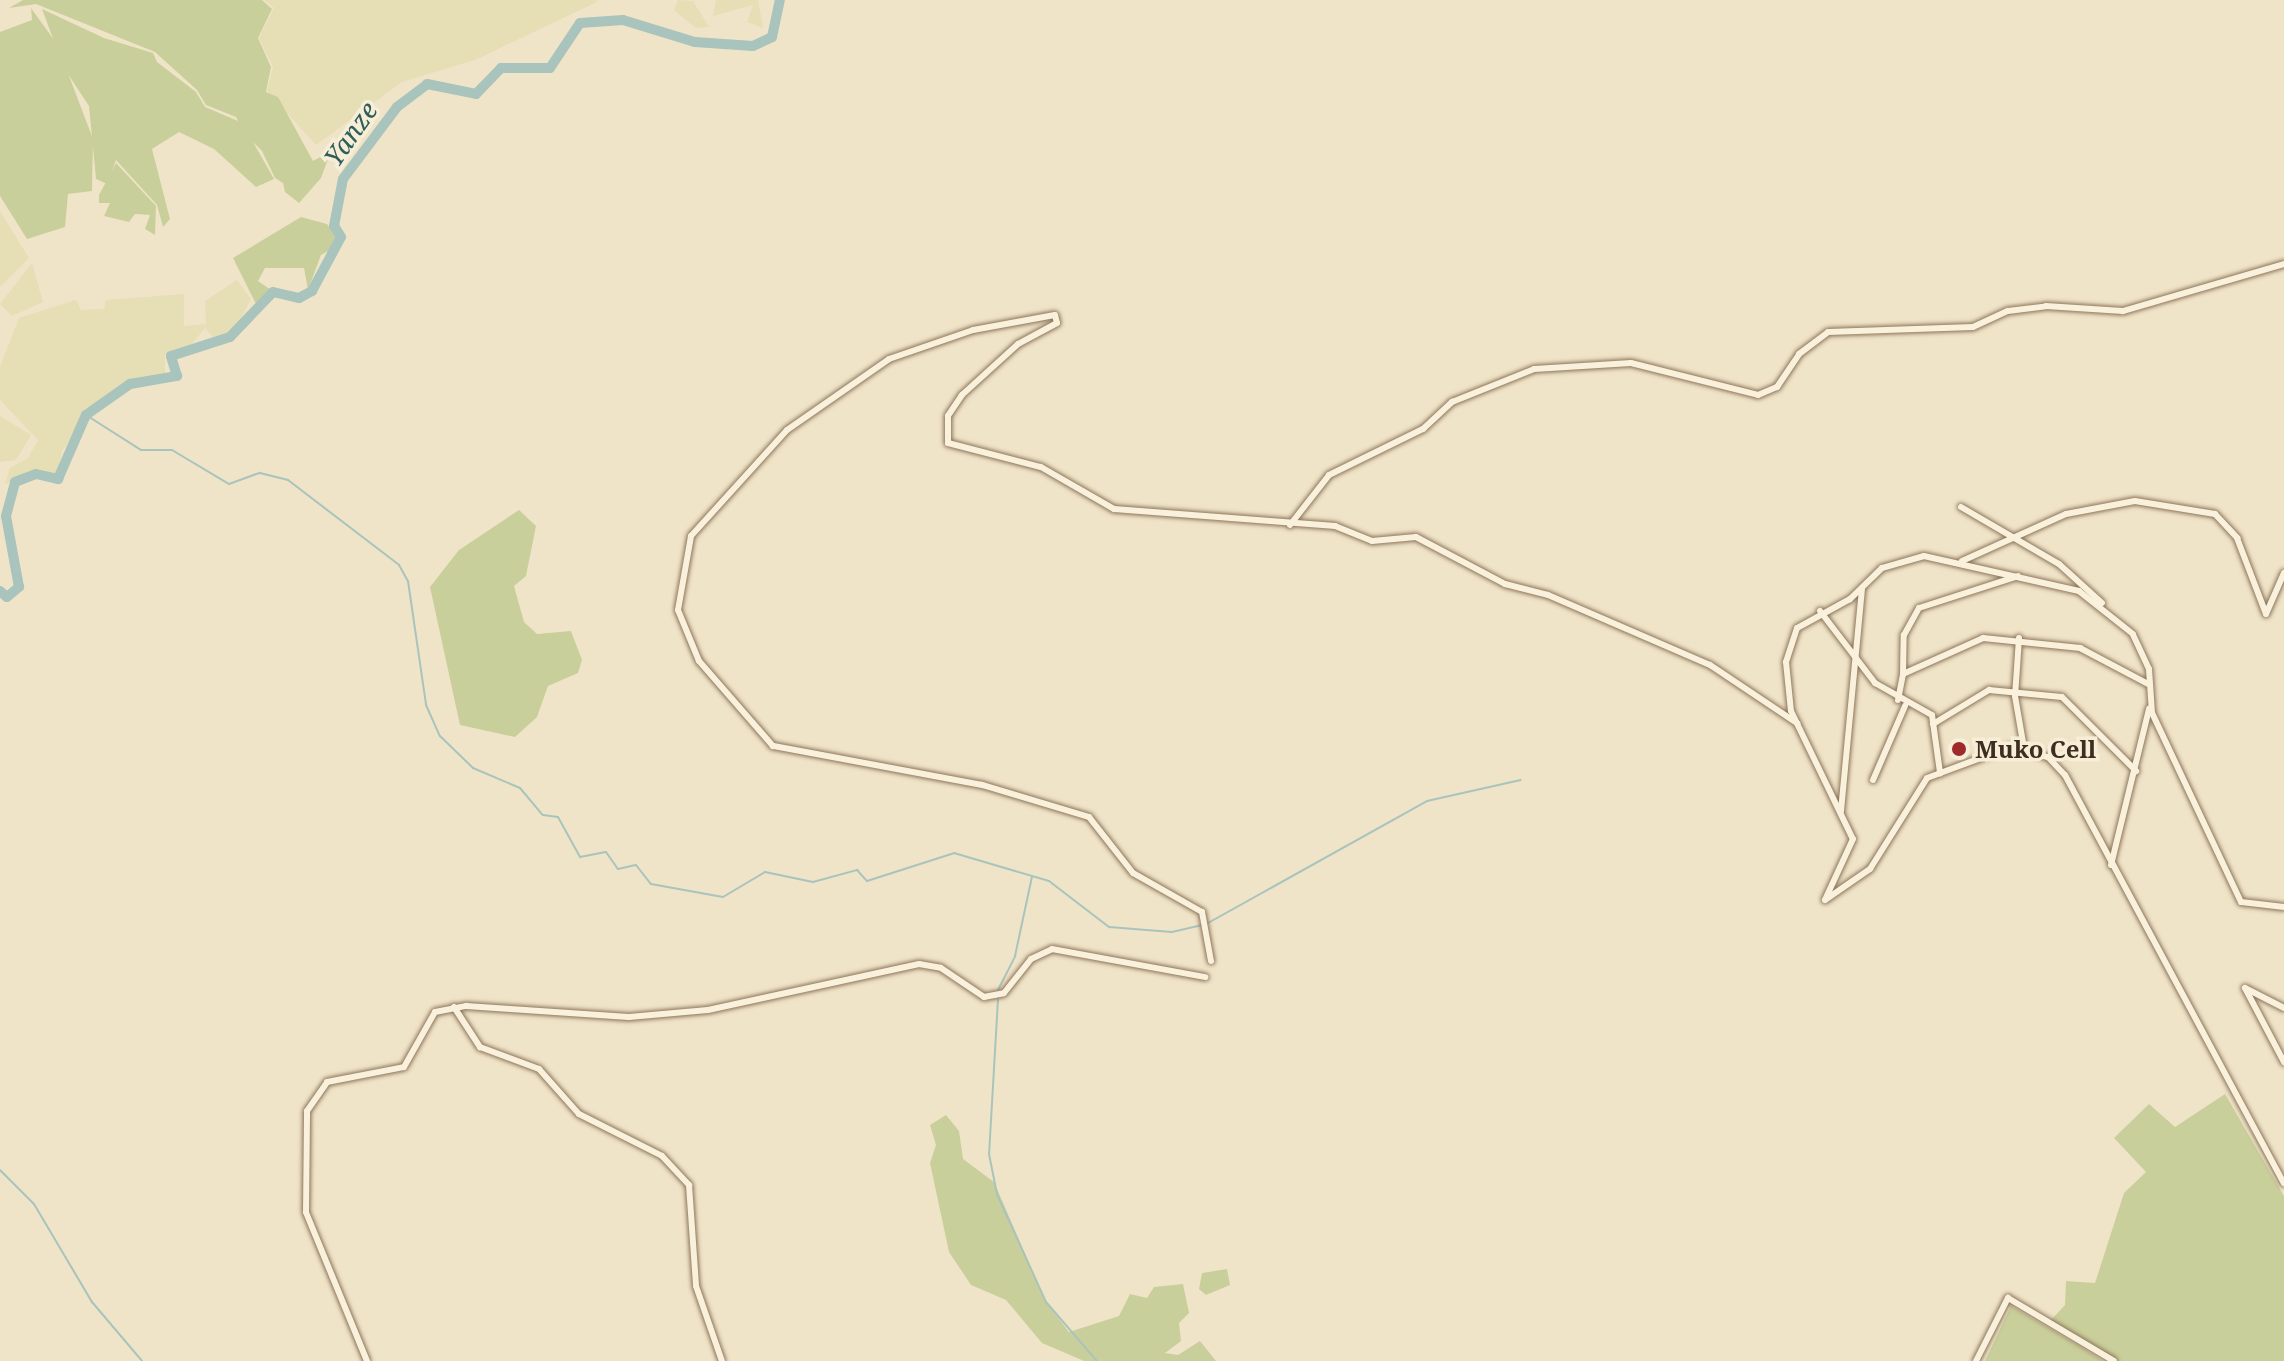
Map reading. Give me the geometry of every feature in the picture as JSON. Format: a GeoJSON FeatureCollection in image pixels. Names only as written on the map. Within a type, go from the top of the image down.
{"type":"FeatureCollection","features":[{"type":"Feature","properties":{"kind":"street"},"geometry":{"type":"LineString","coordinates":[[1290,525],[1329,475],[1423,429],[1452,402],[1534,369],[1631,363],[1758,395],[1777,387],[1799,354],[1828,332],[1973,327],[2008,311],[2046,306],[2123,311],[2284,264]]}},
{"type":"Feature","properties":{"kind":"street"},"geometry":{"type":"LineString","coordinates":[[1211,961],[1202,912],[1133,873],[1089,817],[982,785],[773,746],[725,699],[694,651],[678,610],[682,562],[691,536],[740,477],[787,430],[889,359],[1048,315],[1057,323],[1018,344],[962,395],[948,416],[948,443],[1041,467],[1114,509],[1290,525],[1335,526],[1372,541],[1423,540],[1505,584],[1548,595],[1710,665],[1797,723]]}},
{"type":"Feature","properties":{"kind":"street"},"geometry":{"type":"LineString","coordinates":[[1958,562],[2100,505],[2168,502],[2207,511],[2228,525],[2266,614],[2284,573]]}},
{"type":"Feature","properties":{"kind":"street"},"geometry":{"type":"LineString","coordinates":[[1961,507],[2021,539],[2107,608],[2133,634],[2150,685],[2150,705],[2111,865]]}},
{"type":"Feature","properties":{"kind":"street"},"geometry":{"type":"LineString","coordinates":[[2024,748],[1940,773],[1922,783],[1870,869],[1825,900],[1826,885],[1853,852],[1841,814],[1797,723],[1787,651],[1804,620],[1862,588],[1882,568],[1909,559],[1958,562],[2018,576],[2051,579],[2107,608]]}},
{"type":"Feature","properties":{"kind":"street"},"geometry":{"type":"LineString","coordinates":[[1898,700],[1903,674],[1904,635],[1919,608],[2018,576]]}},
{"type":"Feature","properties":{"kind":"street"},"geometry":{"type":"LineString","coordinates":[[1841,814],[1858,666],[1862,588]]}},
{"type":"Feature","properties":{"kind":"street"},"geometry":{"type":"LineString","coordinates":[[1820,611],[1858,666],[1905,706],[1929,712],[1940,773]]}},
{"type":"Feature","properties":{"kind":"street"},"geometry":{"type":"LineString","coordinates":[[1903,674],[1967,642],[2019,638],[2080,648],[2150,685]]}},
{"type":"Feature","properties":{"kind":"street"},"geometry":{"type":"LineString","coordinates":[[2019,638],[2015,689],[2024,748],[2065,775],[2284,1183]]}},
{"type":"Feature","properties":{"kind":"street"},"geometry":{"type":"LineString","coordinates":[[1933,724],[1969,698],[2015,689],[2081,708],[2136,771]]}},
{"type":"Feature","properties":{"kind":"street"},"geometry":{"type":"LineString","coordinates":[[2150,705],[2241,902],[2284,907]]}},
{"type":"Feature","properties":{"kind":"street"},"geometry":{"type":"LineString","coordinates":[[1873,780],[1905,706]]}},
{"type":"Feature","properties":{"kind":"street"},"geometry":{"type":"LineString","coordinates":[[367,1361],[306,1212],[307,1111],[327,1082],[404,1067],[431,1015],[454,1007],[645,1016],[762,1001],[919,964],[941,968],[984,997],[1004,993],[1031,959],[1052,949],[1205,977]]}},
{"type":"Feature","properties":{"kind":"street"},"geometry":{"type":"LineString","coordinates":[[2284,1008],[2245,988],[2284,1062]]}},
{"type":"Feature","properties":{"kind":"street"},"geometry":{"type":"LineString","coordinates":[[454,1007],[480,1047],[539,1069],[579,1114],[662,1156],[689,1185],[696,1286],[722,1361]]}},
{"type":"Feature","properties":{"kind":"street"},"geometry":{"type":"LineString","coordinates":[[1976,1361],[2008,1298],[2114,1361]]}},
{"type":"Feature","properties":{"kind":"shaded area"},"geometry":{"type":"Polygon","coordinates":[[[264,0],[597,2],[475,60],[402,82],[316,145],[267,91],[273,67],[259,38],[274,8],[264,0]]]}},
{"type":"Feature","properties":{"kind":"shaded area"},"geometry":{"type":"Polygon","coordinates":[[[678,0],[693,1],[709,27],[696,28],[674,10],[678,0]]]}},
{"type":"Feature","properties":{"kind":"shaded area"},"geometry":{"type":"Polygon","coordinates":[[[716,0],[758,0],[763,28],[747,22],[753,5],[713,16],[716,0]]]}},
{"type":"Feature","properties":{"kind":"shaded area"},"geometry":{"type":"Polygon","coordinates":[[[0,211],[29,258],[0,287],[0,211]]]}},
{"type":"Feature","properties":{"kind":"shaded area"},"geometry":{"type":"Polygon","coordinates":[[[32,263],[43,302],[12,316],[0,304],[32,263]]]}},
{"type":"Feature","properties":{"kind":"shaded area"},"geometry":{"type":"Polygon","coordinates":[[[237,280],[251,299],[234,332],[213,337],[205,328],[185,352],[165,354],[165,380],[129,382],[101,399],[62,451],[57,478],[37,472],[5,484],[10,468],[28,458],[38,440],[0,400],[0,367],[19,318],[76,300],[81,310],[104,309],[106,300],[184,294],[184,326],[206,324],[205,301],[237,280]]]}},
{"type":"Feature","properties":{"kind":"shaded area"},"geometry":{"type":"Polygon","coordinates":[[[0,416],[31,435],[16,460],[0,462],[0,416]]]}},
{"type":"Feature","properties":{"kind":"green space"},"geometry":{"type":"Polygon","coordinates":[[[23,0],[262,0],[272,9],[258,38],[271,67],[266,92],[278,97],[313,161],[331,151],[321,178],[299,203],[285,192],[283,183],[275,178],[262,151],[253,142],[274,179],[256,187],[214,149],[179,132],[152,149],[170,219],[163,227],[157,205],[116,160],[107,184],[96,179],[89,106],[64,68],[42,9],[104,38],[153,53],[157,62],[196,92],[205,107],[238,121],[236,117],[206,105],[197,90],[155,52],[36,4],[9,8],[23,0]]]}},
{"type":"Feature","properties":{"kind":"green space"},"geometry":{"type":"Polygon","coordinates":[[[31,8],[57,44],[93,139],[92,191],[68,194],[65,227],[27,239],[0,196],[0,32],[32,20],[31,8]]]}},
{"type":"Feature","properties":{"kind":"green space"},"geometry":{"type":"Polygon","coordinates":[[[116,163],[156,206],[155,235],[145,229],[150,215],[135,214],[129,222],[104,216],[110,203],[99,203],[99,195],[116,163]]]}},
{"type":"Feature","properties":{"kind":"green space"},"geometry":{"type":"Polygon","coordinates":[[[301,217],[327,224],[336,236],[330,250],[321,255],[308,290],[304,268],[265,268],[258,281],[271,290],[257,306],[233,258],[301,217]]]}},
{"type":"Feature","properties":{"kind":"green space"},"geometry":{"type":"Polygon","coordinates":[[[519,510],[536,526],[526,576],[514,586],[524,622],[537,634],[571,631],[582,660],[578,673],[548,686],[537,717],[515,737],[460,725],[430,587],[459,550],[519,510]]]}},
{"type":"Feature","properties":{"kind":"green space"},"geometry":{"type":"Polygon","coordinates":[[[2225,1094],[2284,1196],[2284,1361],[2118,1361],[2050,1321],[2065,1305],[2066,1281],[2095,1283],[2124,1193],[2146,1172],[2114,1138],[2149,1104],[2175,1127],[2225,1094]]]}},
{"type":"Feature","properties":{"kind":"green space"},"geometry":{"type":"Polygon","coordinates":[[[946,1115],[959,1131],[963,1159],[994,1182],[1046,1302],[1069,1332],[1119,1316],[1130,1294],[1147,1298],[1154,1287],[1183,1284],[1189,1313],[1179,1323],[1181,1341],[1165,1353],[1178,1355],[1200,1341],[1216,1361],[1084,1361],[1042,1343],[1006,1300],[971,1285],[949,1252],[930,1163],[936,1145],[930,1125],[946,1115]]]}},
{"type":"Feature","properties":{"kind":"green space"},"geometry":{"type":"Polygon","coordinates":[[[1227,1269],[1230,1285],[1206,1295],[1199,1289],[1202,1273],[1227,1269]]]}},
{"type":"Feature","properties":{"kind":"green space"},"geometry":{"type":"Polygon","coordinates":[[[2011,1306],[2079,1346],[2103,1361],[1985,1361],[2011,1306]]]}},
{"type":"Feature","properties":{"kind":"waterway","name":"Yanze"},"geometry":{"type":"LineString","coordinates":[[0,591],[7,597],[19,587],[6,516],[15,482],[36,474],[58,479],[86,415],[130,384],[177,376],[171,356],[230,337],[273,292],[299,298],[312,291],[341,237],[334,226],[343,179],[397,107],[427,84],[476,94],[501,68],[550,68],[580,23],[623,20],[695,42],[753,46],[772,37],[780,0]]}},
{"type":"Feature","properties":{"kind":"waterway"},"geometry":{"type":"LineString","coordinates":[[86,415],[141,450],[172,450],[229,484],[260,473],[288,480],[399,565],[408,581],[426,705],[440,736],[473,768],[520,788],[543,815],[558,817],[580,857],[606,852],[618,869],[636,865],[651,884],[723,897],[765,872],[813,882],[857,870],[867,881],[954,853],[1049,881],[1109,927],[1172,932],[1202,925]]}},
{"type":"Feature","properties":{"kind":"waterway"},"geometry":{"type":"LineString","coordinates":[[1208,923],[1427,801],[1521,780]]}},
{"type":"Feature","properties":{"kind":"waterway"},"geometry":{"type":"LineString","coordinates":[[998,990],[1015,956],[1032,877]]}},
{"type":"Feature","properties":{"kind":"waterway"},"geometry":{"type":"LineString","coordinates":[[998,999],[989,1154],[997,1194],[1046,1302],[1097,1361]]}},
{"type":"Feature","properties":{"kind":"waterway"},"geometry":{"type":"LineString","coordinates":[[0,1170],[34,1204],[92,1302],[142,1361]]}},
{"type":"Feature","properties":{"kind":"place","name":"Muko Cell"},"geometry":{"type":"Point","coordinates":[1959,749]}}]}
